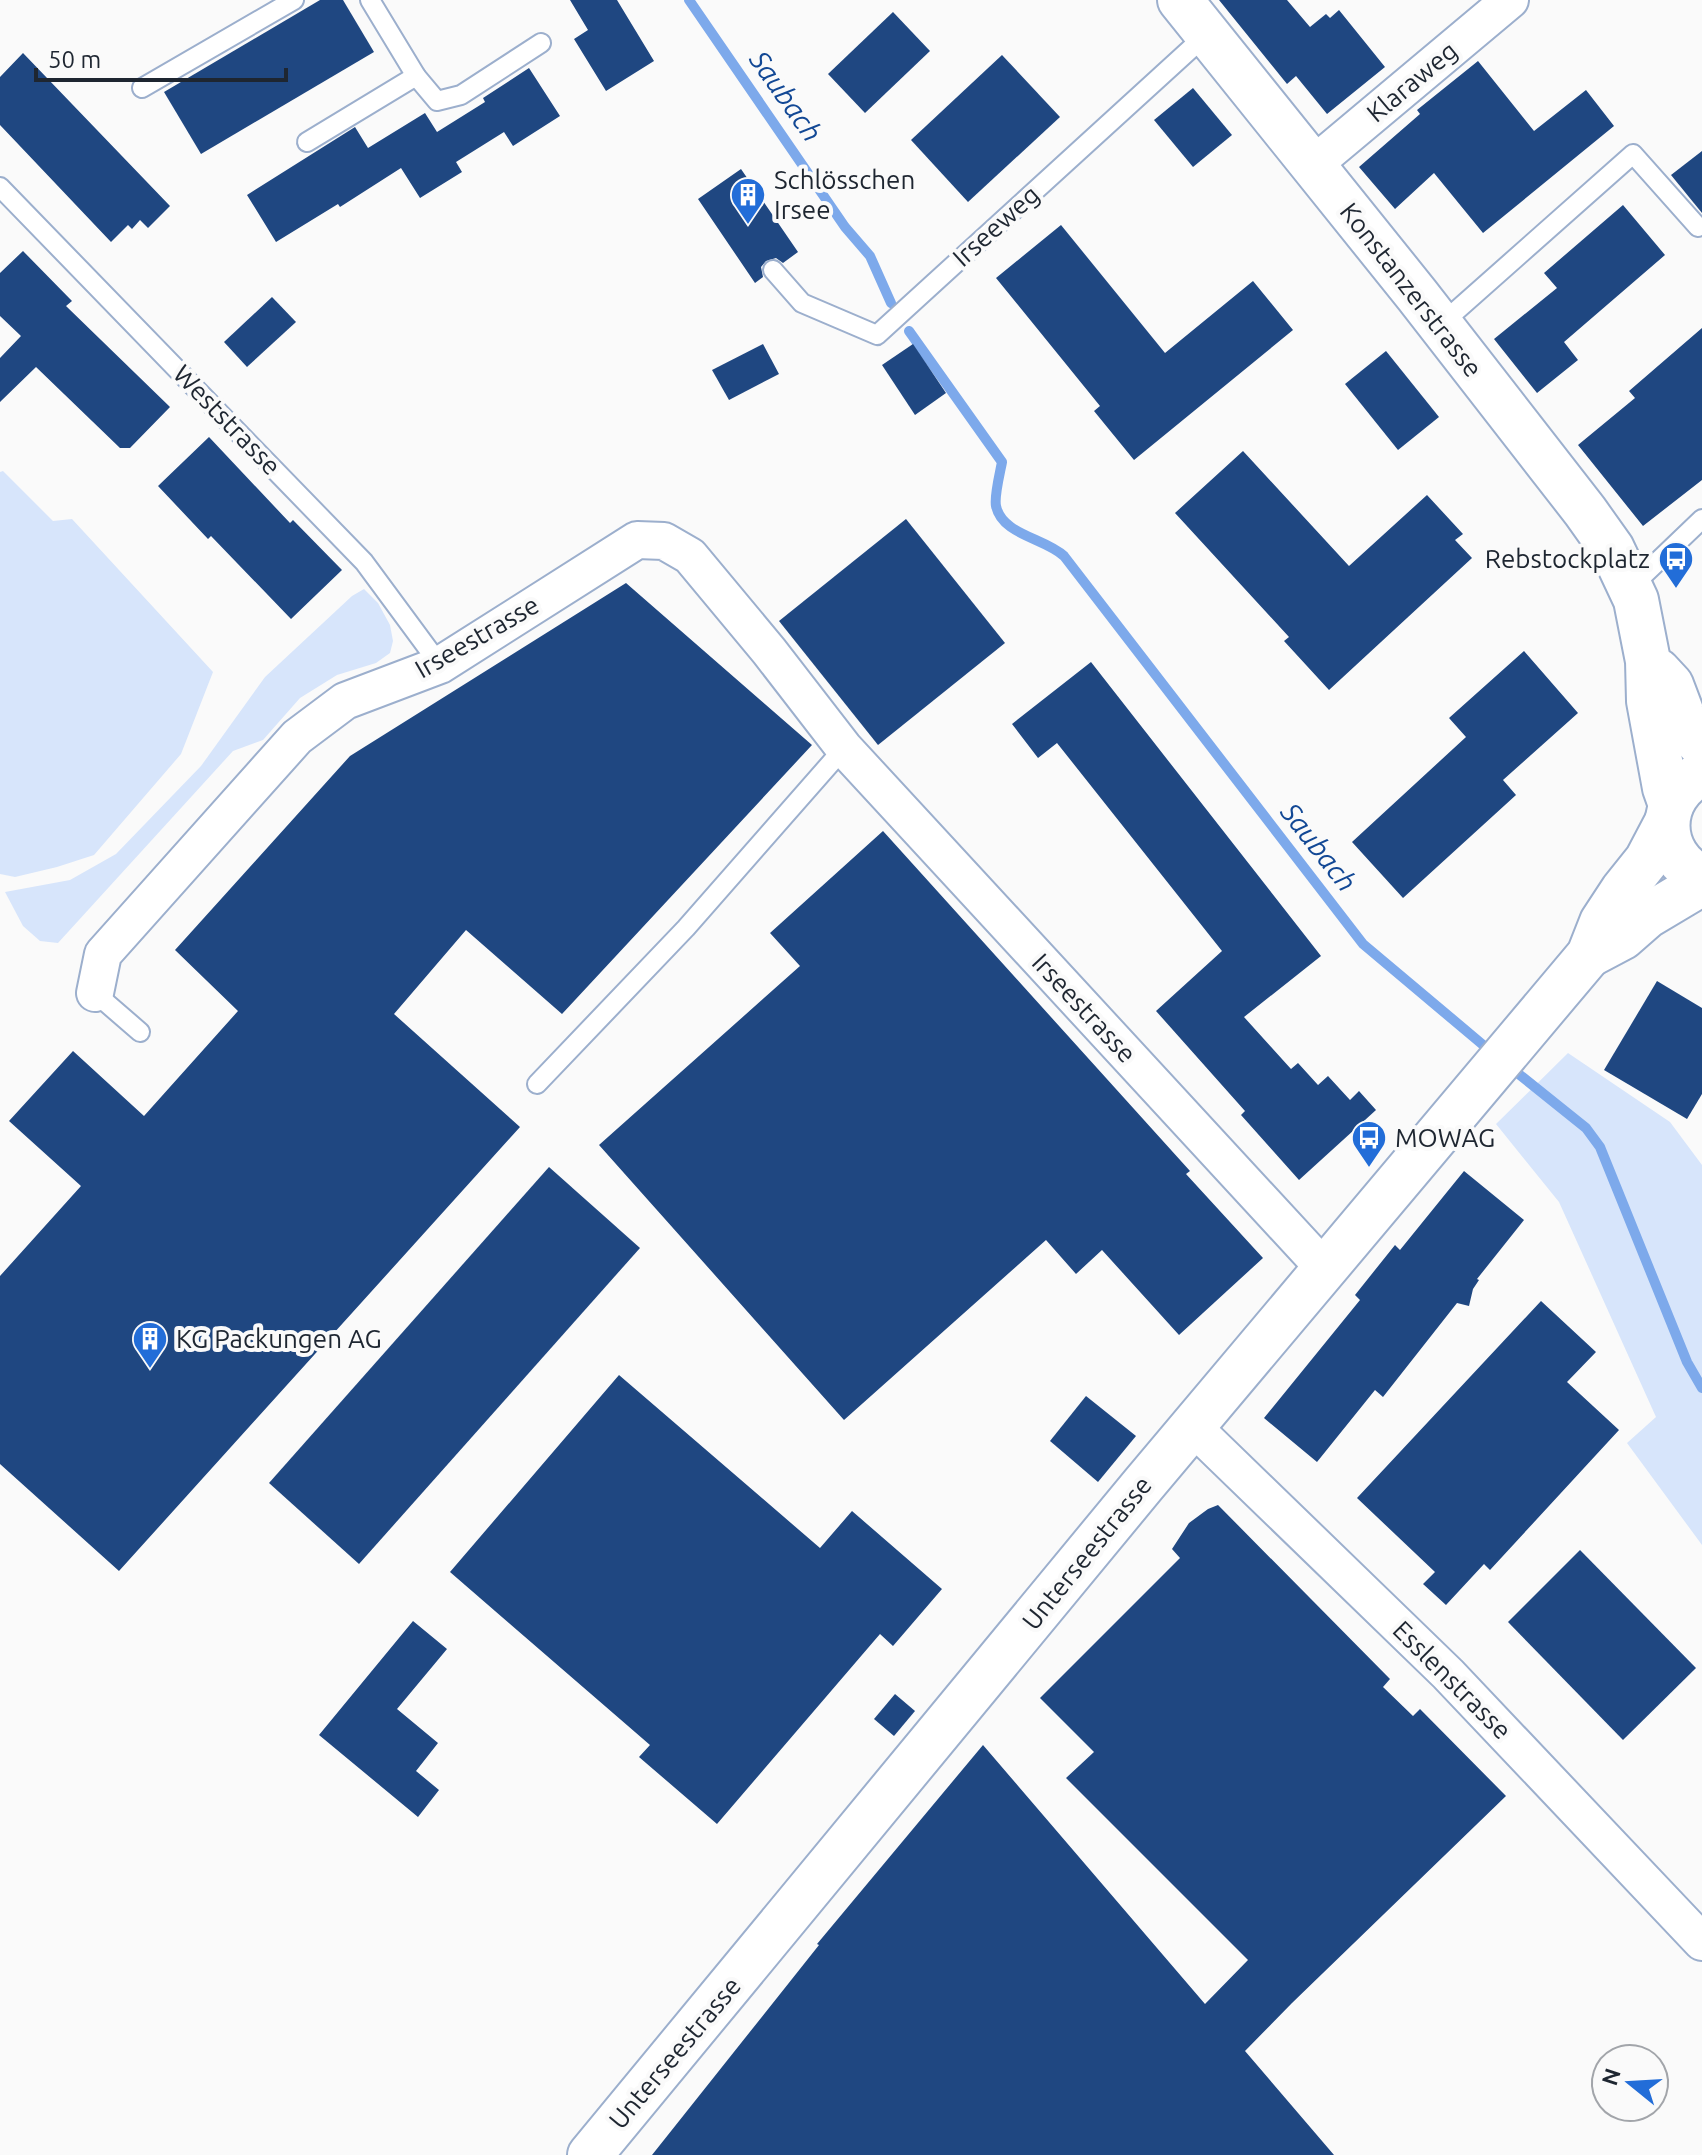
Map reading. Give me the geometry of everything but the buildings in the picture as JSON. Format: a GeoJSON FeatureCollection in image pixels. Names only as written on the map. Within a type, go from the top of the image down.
{"type":"FeatureCollection","features":[{"type":"Feature","properties":{"kind":"street","name":"Konstanzerstrasse"},"geometry":{"type":"LineString","coordinates":[[1180,0],[1313,165],[1612,549],[1636,600],[1648,661],[1649,701],[1669,814]]}},
{"type":"Feature","properties":{"kind":"street","name":"Klaraweg"},"geometry":{"type":"LineString","coordinates":[[1313,165],[1510,0]]}},
{"type":"Feature","properties":{"kind":"street","name":"Irseestrasse"},"geometry":{"type":"LineString","coordinates":[[95,993],[103,954],[297,737],[345,701],[440,665],[637,540],[664,541],[690,556],[844,748],[1324,1268]]}},
{"type":"Feature","properties":{"kind":"street","name":"Konstanzerstrasse"},"geometry":{"type":"LineString","coordinates":[[1648,661],[1671,685],[1692,735],[1702,746]]}},
{"type":"Feature","properties":{"kind":"street"},"geometry":{"type":"LineString","coordinates":[[1702,774],[1679,790],[1669,814],[1669,841],[1677,858],[1702,880]]}},
{"type":"Feature","properties":{"kind":"street","name":"Unterseestrasse"},"geometry":{"type":"LineString","coordinates":[[590,2155],[1192,1426],[1589,955],[1602,922],[1647,860],[1669,814]]}},
{"type":"Feature","properties":{"kind":"street","name":"Unterseestrasse"},"geometry":{"type":"LineString","coordinates":[[1589,955],[1623,937],[1647,916],[1702,880]]}},
{"type":"Feature","properties":{"kind":"street","name":"Esslenstrasse"},"geometry":{"type":"LineString","coordinates":[[1192,1426],[1448,1674],[1702,1942]]}},
{"type":"Feature","properties":{"kind":"lane"},"geometry":{"type":"LineString","coordinates":[[142,88],[294,0]]}},
{"type":"Feature","properties":{"kind":"lane"},"geometry":{"type":"LineString","coordinates":[[370,0],[416,76],[437,101],[461,95],[541,43]]}},
{"type":"Feature","properties":{"kind":"lane","name":"Irseeweg"},"geometry":{"type":"LineString","coordinates":[[773,270],[802,303],[877,335],[1208,33]]}},
{"type":"Feature","properties":{"kind":"lane"},"geometry":{"type":"LineString","coordinates":[[307,142],[416,76]]}},
{"type":"Feature","properties":{"kind":"lane"},"geometry":{"type":"LineString","coordinates":[[1439,326],[1633,154],[1698,227]]}},
{"type":"Feature","properties":{"kind":"lane","name":"Weststrasse"},"geometry":{"type":"LineString","coordinates":[[0,187],[364,562],[440,665]]}},
{"type":"Feature","properties":{"kind":"lane"},"geometry":{"type":"LineString","coordinates":[[1631,587],[1702,519]]}},
{"type":"Feature","properties":{"kind":"lane"},"geometry":{"type":"LineString","coordinates":[[537,1084],[686,928],[844,748]]}},
{"type":"Feature","properties":{"kind":"lane"},"geometry":{"type":"LineString","coordinates":[[95,993],[140,1032]]}},
{"type":"Feature","properties":{"kind":"shaded area"},"geometry":{"type":"Polygon","coordinates":[[[3,471],[53,521],[72,519],[213,672],[181,754],[94,855],[15,877],[0,874],[0,472],[3,471]]]}},
{"type":"Feature","properties":{"kind":"shaded area"},"geometry":{"type":"Polygon","coordinates":[[[364,589],[378,603],[390,625],[393,641],[390,653],[376,663],[337,675],[300,698],[263,740],[233,751],[58,943],[40,941],[23,926],[5,892],[70,880],[116,854],[201,766],[265,677],[352,596],[364,589]]]}},
{"type":"Feature","properties":{"kind":"shaded area"},"geometry":{"type":"Polygon","coordinates":[[[1568,1053],[1670,1122],[1702,1165],[1702,1545],[1627,1443],[1656,1417],[1559,1202],[1496,1124],[1568,1053]]]}},
{"type":"Feature","properties":{"kind":"waterway","name":"Saubach"},"geometry":{"type":"LineString","coordinates":[[689,0],[845,227],[870,256],[891,303]]}},
{"type":"Feature","properties":{"kind":"waterway","name":"Saubach"},"geometry":{"type":"LineString","coordinates":[[909,331],[1002,462],[996,506],[1006,524],[1064,556],[1363,944],[1495,1055]]}},
{"type":"Feature","properties":{"kind":"waterway","name":"Saubach"},"geometry":{"type":"LineString","coordinates":[[1510,1067],[1586,1128],[1600,1147],[1687,1362],[1702,1388]]}},
{"type":"Feature","properties":{"kind":"place","name":"Schlösschen Irsee"},"geometry":{"type":"Point","coordinates":[748,226]}},
{"type":"Feature","properties":{"kind":"place","name":"Rebstockplatz"},"geometry":{"type":"Point","coordinates":[1676,590]}},
{"type":"Feature","properties":{"kind":"place","name":"MOWAG"},"geometry":{"type":"Point","coordinates":[1369,1169]}},
{"type":"Feature","properties":{"kind":"place","name":"KG Packungen AG"},"geometry":{"type":"Point","coordinates":[150,1370]}}]}
